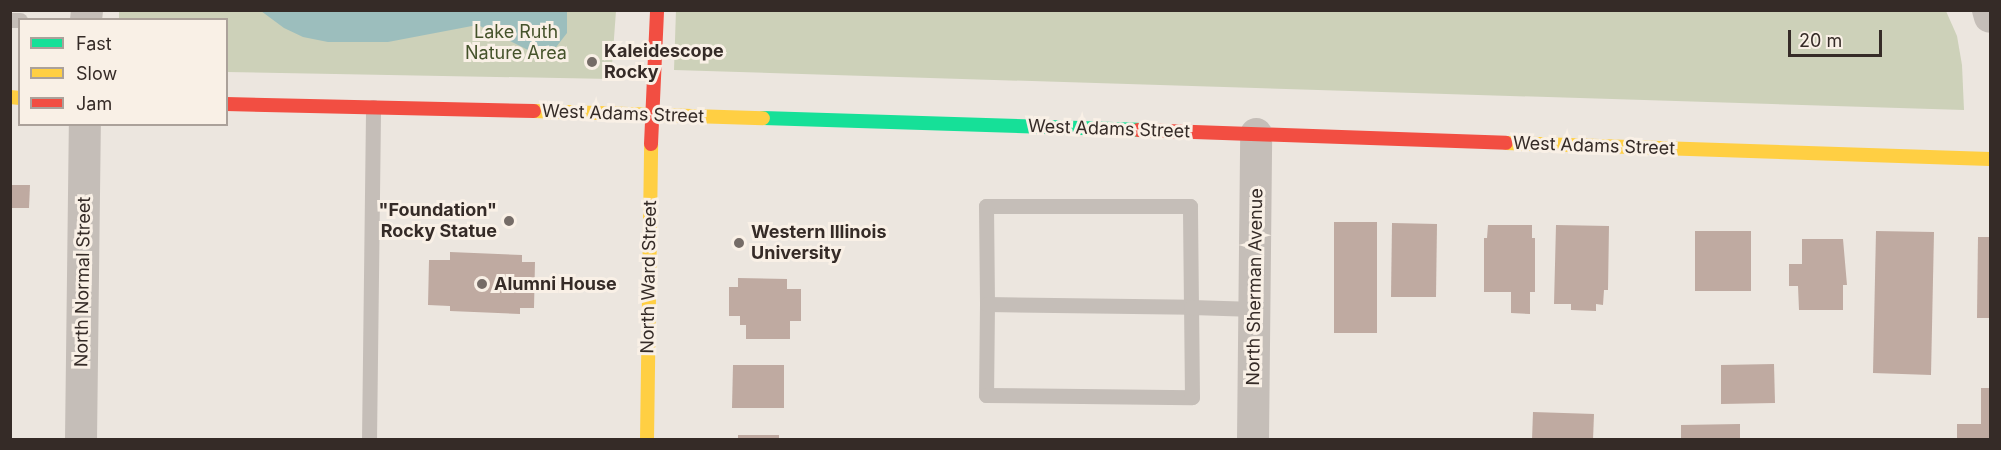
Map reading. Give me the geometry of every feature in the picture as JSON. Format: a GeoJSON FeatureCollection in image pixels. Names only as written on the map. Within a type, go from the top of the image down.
{"type":"FeatureCollection","features":[{"type":"Feature","properties":{"kind":"street","name":"North Ward Street"},"geometry":{"type":"LineString","coordinates":[[647,440],[651,114],[657,10]]}},
{"type":"Feature","properties":{"kind":"street"},"geometry":{"type":"LineString","coordinates":[[1988,10],[1990,17]]}},
{"type":"Feature","properties":{"kind":"street","name":"West Adams Street"},"geometry":{"type":"LineString","coordinates":[[228,104],[651,114],[1990,159]]}},
{"type":"Feature","properties":{"kind":"street","name":"North Normal Street"},"geometry":{"type":"LineString","coordinates":[[81,440],[85,126]]}},
{"type":"Feature","properties":{"kind":"street","name":"North Sherman Avenue"},"geometry":{"type":"LineString","coordinates":[[1254,440],[1256,134]]}},
{"type":"Feature","properties":{"kind":"lane"},"geometry":{"type":"LineString","coordinates":[[369,440],[373,107]]}},
{"type":"Feature","properties":{"kind":"lane"},"geometry":{"type":"LineString","coordinates":[[986,206],[1190,206],[1192,397],[986,395],[987,304],[986,206]]}},
{"type":"Feature","properties":{"kind":"lane"},"geometry":{"type":"LineString","coordinates":[[987,304],[1255,309]]}},
{"type":"Feature","properties":{"kind":"green space","name":"Lake Ruth Nature Area"},"geometry":{"type":"Polygon","coordinates":[[[119,10],[616,11],[611,79],[228,72],[228,18],[119,18],[119,10]]]}},
{"type":"Feature","properties":{"kind":"green space"},"geometry":{"type":"Polygon","coordinates":[[[676,10],[1946,11],[1957,36],[1962,65],[1964,110],[674,70],[676,10]]]}},
{"type":"Feature","properties":{"kind":"water"},"geometry":{"type":"Polygon","coordinates":[[[261,11],[567,11],[567,33],[550,55],[532,52],[480,26],[388,42],[328,42],[303,37],[284,28],[261,11]]]}},
{"type":"Feature","properties":{"kind":"building"},"geometry":{"type":"Polygon","coordinates":[[[10,185],[30,185],[29,208],[10,208],[10,185]]]}},
{"type":"Feature","properties":{"kind":"building"},"geometry":{"type":"Polygon","coordinates":[[[1334,222],[1377,222],[1377,333],[1334,333],[1334,222]]]}},
{"type":"Feature","properties":{"kind":"building"},"geometry":{"type":"Polygon","coordinates":[[[1392,223],[1437,224],[1436,297],[1391,297],[1392,223]]]}},
{"type":"Feature","properties":{"kind":"building"},"geometry":{"type":"Polygon","coordinates":[[[1488,225],[1532,225],[1532,238],[1535,238],[1535,292],[1530,292],[1530,314],[1511,313],[1511,292],[1484,292],[1484,238],[1487,238],[1488,225]]]}},
{"type":"Feature","properties":{"kind":"building"},"geometry":{"type":"Polygon","coordinates":[[[1556,225],[1609,226],[1608,290],[1604,290],[1603,305],[1596,304],[1596,311],[1571,310],[1571,304],[1554,304],[1556,225]]]}},
{"type":"Feature","properties":{"kind":"building"},"geometry":{"type":"Polygon","coordinates":[[[1695,231],[1751,231],[1751,291],[1695,291],[1695,231]]]}},
{"type":"Feature","properties":{"kind":"building"},"geometry":{"type":"Polygon","coordinates":[[[1876,231],[1934,232],[1931,375],[1873,373],[1876,231]]]}},
{"type":"Feature","properties":{"kind":"building"},"geometry":{"type":"Polygon","coordinates":[[[1978,237],[1990,237],[1990,318],[1977,318],[1978,237]]]}},
{"type":"Feature","properties":{"kind":"building"},"geometry":{"type":"Polygon","coordinates":[[[1802,239],[1843,239],[1847,285],[1843,285],[1843,310],[1799,310],[1798,286],[1789,286],[1789,264],[1802,264],[1802,239]]]}},
{"type":"Feature","properties":{"kind":"building","name":"Alumni House"},"geometry":{"type":"Polygon","coordinates":[[[450,252],[522,255],[522,262],[535,262],[534,308],[520,308],[520,314],[450,311],[450,306],[428,305],[429,260],[450,260],[450,252]]]}},
{"type":"Feature","properties":{"kind":"building"},"geometry":{"type":"Polygon","coordinates":[[[738,278],[787,279],[787,289],[801,289],[801,321],[790,321],[790,339],[746,339],[746,325],[740,325],[740,316],[729,316],[729,287],[738,287],[738,278]]]}},
{"type":"Feature","properties":{"kind":"building"},"geometry":{"type":"Polygon","coordinates":[[[1774,364],[1775,403],[1721,404],[1721,365],[1774,364]]]}},
{"type":"Feature","properties":{"kind":"building"},"geometry":{"type":"Polygon","coordinates":[[[733,365],[784,365],[784,408],[732,408],[733,365]]]}},
{"type":"Feature","properties":{"kind":"building"},"geometry":{"type":"Polygon","coordinates":[[[1981,388],[1990,388],[1990,440],[1957,440],[1957,424],[1981,424],[1981,388]]]}},
{"type":"Feature","properties":{"kind":"building"},"geometry":{"type":"Polygon","coordinates":[[[1533,412],[1594,414],[1593,440],[1532,440],[1533,412]]]}},
{"type":"Feature","properties":{"kind":"building"},"geometry":{"type":"Polygon","coordinates":[[[1740,424],[1740,440],[1681,440],[1681,425],[1740,424]]]}},
{"type":"Feature","properties":{"kind":"building"},"geometry":{"type":"Polygon","coordinates":[[[738,435],[779,435],[779,440],[738,440],[738,435]]]}},
{"type":"Feature","properties":{"kind":"traffic: fast"},"geometry":{"type":"LineString","coordinates":[[763,118],[1138,130]]}},
{"type":"Feature","properties":{"kind":"traffic: slow"},"geometry":{"type":"LineString","coordinates":[[10,97],[18,98]]}},
{"type":"Feature","properties":{"kind":"traffic: slow"},"geometry":{"type":"LineString","coordinates":[[534,111],[763,118]]}},
{"type":"Feature","properties":{"kind":"traffic: slow"},"geometry":{"type":"LineString","coordinates":[[1506,143],[1990,159]]}},
{"type":"Feature","properties":{"kind":"traffic: slow"},"geometry":{"type":"LineString","coordinates":[[647,440],[651,144]]}},
{"type":"Feature","properties":{"kind":"traffic: jam"},"geometry":{"type":"LineString","coordinates":[[651,144],[657,10]]}},
{"type":"Feature","properties":{"kind":"traffic: jam"},"geometry":{"type":"LineString","coordinates":[[228,104],[534,111]]}},
{"type":"Feature","properties":{"kind":"traffic: jam"},"geometry":{"type":"LineString","coordinates":[[1138,130],[1506,143]]}},
{"type":"Feature","properties":{"kind":"place","name":"Kaleidescope Rocky"},"geometry":{"type":"Point","coordinates":[592,62]}},
{"type":"Feature","properties":{"kind":"place","name":"\"Foundation\" Rocky Statue"},"geometry":{"type":"Point","coordinates":[509,221]}},
{"type":"Feature","properties":{"kind":"place","name":"Western Illinois University"},"geometry":{"type":"Point","coordinates":[739,243]}},
{"type":"Feature","properties":{"kind":"place","name":"Alumni House"},"geometry":{"type":"Point","coordinates":[482,284]}}]}
